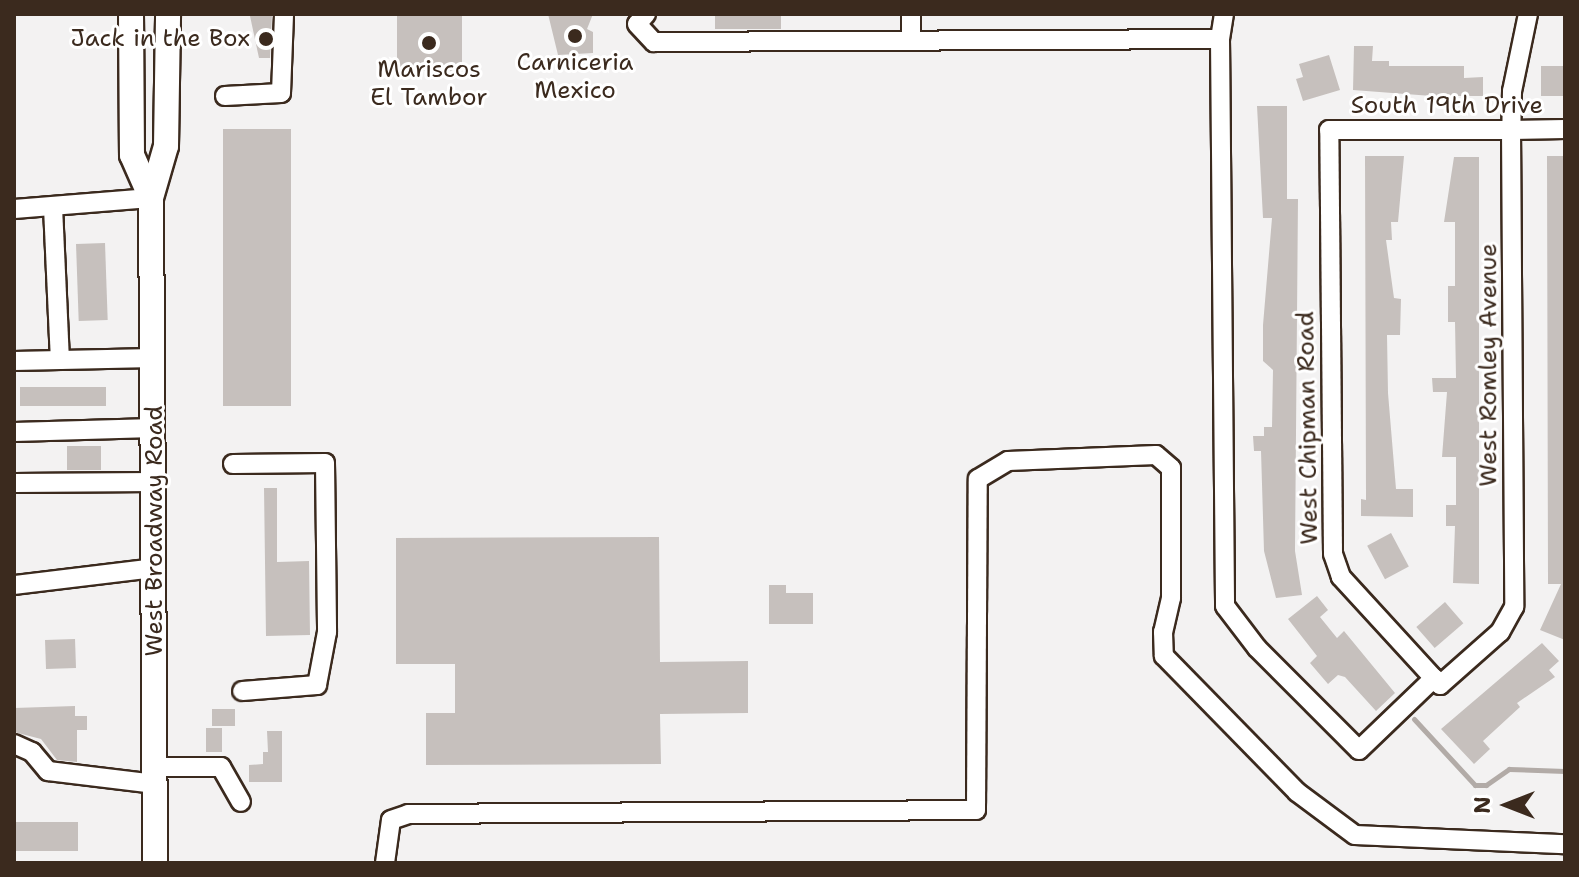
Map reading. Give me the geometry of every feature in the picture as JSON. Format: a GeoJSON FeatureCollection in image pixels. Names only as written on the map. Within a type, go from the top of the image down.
{"type":"FeatureCollection","features":[{"type":"Feature","properties":{"kind":"main road","name":"West Broadway Road"},"geometry":{"type":"LineString","coordinates":[[131,14],[132,155],[151,198]]}},
{"type":"Feature","properties":{"kind":"main road","name":"West Broadway Road"},"geometry":{"type":"LineString","coordinates":[[155,863],[151,198],[166,146],[168,14]]}},
{"type":"Feature","properties":{"kind":"street"},"geometry":{"type":"LineString","coordinates":[[225,96],[281,93],[284,14]]}},
{"type":"Feature","properties":{"kind":"street"},"geometry":{"type":"LineString","coordinates":[[646,14],[637,24],[654,42],[911,38],[1220,39],[1224,14]]}},
{"type":"Feature","properties":{"kind":"street"},"geometry":{"type":"LineString","coordinates":[[911,14],[911,38]]}},
{"type":"Feature","properties":{"kind":"street","name":"West Romley Avenue"},"geometry":{"type":"LineString","coordinates":[[1220,39],[1225,606],[1257,648],[1359,750],[1500,632],[1514,607],[1511,130],[1512,91],[1528,14]]}},
{"type":"Feature","properties":{"kind":"street","name":"South 19th Drive"},"geometry":{"type":"LineString","coordinates":[[1329,130],[1565,129]]}},
{"type":"Feature","properties":{"kind":"street","name":"West Chipman Road"},"geometry":{"type":"LineString","coordinates":[[1329,130],[1333,554],[1341,577],[1437,682]]}},
{"type":"Feature","properties":{"kind":"street"},"geometry":{"type":"LineString","coordinates":[[14,209],[151,198]]}},
{"type":"Feature","properties":{"kind":"street"},"geometry":{"type":"LineString","coordinates":[[53,207],[60,360]]}},
{"type":"Feature","properties":{"kind":"street"},"geometry":{"type":"LineString","coordinates":[[14,361],[154,358]]}},
{"type":"Feature","properties":{"kind":"street"},"geometry":{"type":"LineString","coordinates":[[14,432],[154,428]]}},
{"type":"Feature","properties":{"kind":"street"},"geometry":{"type":"LineString","coordinates":[[385,863],[391,820],[408,814],[976,810],[978,479],[1008,461],[1156,455],[1171,468],[1171,598],[1163,632],[1164,656],[1297,792],[1355,835],[1565,844]]}},
{"type":"Feature","properties":{"kind":"street"},"geometry":{"type":"LineString","coordinates":[[233,464],[325,463],[327,493],[327,632],[317,685],[242,691]]}},
{"type":"Feature","properties":{"kind":"street"},"geometry":{"type":"LineString","coordinates":[[14,483],[154,482]]}},
{"type":"Feature","properties":{"kind":"street"},"geometry":{"type":"LineString","coordinates":[[14,585],[155,568]]}},
{"type":"Feature","properties":{"kind":"street"},"geometry":{"type":"LineString","coordinates":[[14,744],[32,752],[48,771],[155,775],[221,767],[241,802]]}},
{"type":"Feature","properties":{"kind":"building"},"geometry":{"type":"Polygon","coordinates":[[[272,14],[270,58],[259,58],[250,16],[272,14]]]}},
{"type":"Feature","properties":{"kind":"building","name":"Mariscos El Tambor"},"geometry":{"type":"Polygon","coordinates":[[[397,14],[462,14],[462,71],[397,71],[397,14]]]}},
{"type":"Feature","properties":{"kind":"building","name":"Carniceria Mexico"},"geometry":{"type":"Polygon","coordinates":[[[548,14],[593,14],[587,29],[593,32],[593,53],[558,55],[548,14]]]}},
{"type":"Feature","properties":{"kind":"building"},"geometry":{"type":"Polygon","coordinates":[[[715,14],[781,14],[781,29],[715,29],[715,14]]]}},
{"type":"Feature","properties":{"kind":"building"},"geometry":{"type":"Polygon","coordinates":[[[1354,46],[1373,46],[1372,61],[1389,61],[1389,66],[1464,66],[1464,78],[1483,77],[1483,96],[1457,96],[1457,107],[1445,107],[1445,97],[1353,90],[1354,46]]]}},
{"type":"Feature","properties":{"kind":"building"},"geometry":{"type":"Polygon","coordinates":[[[1329,55],[1340,90],[1303,101],[1296,79],[1303,77],[1299,64],[1329,55]]]}},
{"type":"Feature","properties":{"kind":"building"},"geometry":{"type":"Polygon","coordinates":[[[1541,66],[1565,66],[1565,96],[1541,96],[1541,66]]]}},
{"type":"Feature","properties":{"kind":"building"},"geometry":{"type":"Polygon","coordinates":[[[1257,106],[1287,106],[1287,199],[1298,199],[1295,551],[1302,595],[1276,598],[1264,551],[1261,451],[1254,451],[1253,436],[1264,436],[1264,427],[1272,427],[1273,370],[1263,361],[1272,218],[1263,218],[1257,106]]]}},
{"type":"Feature","properties":{"kind":"building"},"geometry":{"type":"Polygon","coordinates":[[[223,129],[291,129],[291,406],[223,406],[223,129]]]}},
{"type":"Feature","properties":{"kind":"building"},"geometry":{"type":"Polygon","coordinates":[[[1365,156],[1404,156],[1398,222],[1391,222],[1392,240],[1386,240],[1394,298],[1401,299],[1400,335],[1387,335],[1388,393],[1396,489],[1413,489],[1413,517],[1361,516],[1361,499],[1366,500],[1365,156]]]}},
{"type":"Feature","properties":{"kind":"building"},"geometry":{"type":"Polygon","coordinates":[[[1547,156],[1565,156],[1565,640],[1540,630],[1561,584],[1548,584],[1547,156]]]}},
{"type":"Feature","properties":{"kind":"building"},"geometry":{"type":"Polygon","coordinates":[[[1454,157],[1479,157],[1479,584],[1453,583],[1455,526],[1446,526],[1446,505],[1456,505],[1456,457],[1442,457],[1447,392],[1433,392],[1432,378],[1456,378],[1455,322],[1448,322],[1448,286],[1455,286],[1455,222],[1444,222],[1454,157]]]}},
{"type":"Feature","properties":{"kind":"building"},"geometry":{"type":"Polygon","coordinates":[[[105,243],[108,320],[79,321],[76,244],[105,243]]]}},
{"type":"Feature","properties":{"kind":"building"},"geometry":{"type":"Polygon","coordinates":[[[20,387],[106,387],[106,406],[20,406],[20,387]]]}},
{"type":"Feature","properties":{"kind":"building"},"geometry":{"type":"Polygon","coordinates":[[[67,446],[101,446],[101,470],[67,470],[67,446]]]}},
{"type":"Feature","properties":{"kind":"building"},"geometry":{"type":"Polygon","coordinates":[[[264,488],[277,488],[277,562],[309,561],[310,635],[266,636],[264,488]]]}},
{"type":"Feature","properties":{"kind":"building"},"geometry":{"type":"Polygon","coordinates":[[[1391,533],[1409,567],[1385,579],[1367,546],[1391,533]]]}},
{"type":"Feature","properties":{"kind":"building"},"geometry":{"type":"Polygon","coordinates":[[[659,537],[660,662],[748,661],[748,713],[660,714],[661,764],[426,765],[426,713],[455,713],[455,664],[396,664],[396,538],[659,537]]]}},
{"type":"Feature","properties":{"kind":"building"},"geometry":{"type":"Polygon","coordinates":[[[769,585],[786,585],[786,593],[813,593],[813,624],[769,624],[769,585]]]}},
{"type":"Feature","properties":{"kind":"building"},"geometry":{"type":"Polygon","coordinates":[[[1317,596],[1328,610],[1320,617],[1337,638],[1344,631],[1395,693],[1376,711],[1345,677],[1338,675],[1328,684],[1310,663],[1317,656],[1288,619],[1317,596]]]}},
{"type":"Feature","properties":{"kind":"building"},"geometry":{"type":"Polygon","coordinates":[[[1445,602],[1463,623],[1435,648],[1416,627],[1445,602]]]}},
{"type":"Feature","properties":{"kind":"building"},"geometry":{"type":"Polygon","coordinates":[[[75,639],[76,668],[46,669],[45,640],[75,639]]]}},
{"type":"Feature","properties":{"kind":"building"},"geometry":{"type":"Polygon","coordinates":[[[1542,643],[1559,661],[1549,670],[1555,677],[1517,703],[1520,707],[1483,741],[1490,749],[1474,764],[1441,729],[1542,643]]]}},
{"type":"Feature","properties":{"kind":"building"},"geometry":{"type":"Polygon","coordinates":[[[75,706],[75,716],[87,716],[87,730],[77,730],[77,762],[57,760],[41,739],[14,732],[14,708],[75,706]]]}},
{"type":"Feature","properties":{"kind":"building"},"geometry":{"type":"Polygon","coordinates":[[[212,709],[235,709],[235,726],[212,726],[212,709]]]}},
{"type":"Feature","properties":{"kind":"building"},"geometry":{"type":"Polygon","coordinates":[[[206,728],[222,728],[222,752],[206,752],[206,728]]]}},
{"type":"Feature","properties":{"kind":"building"},"geometry":{"type":"Polygon","coordinates":[[[267,731],[282,731],[282,782],[249,782],[249,765],[263,764],[263,752],[268,752],[267,731]]]}},
{"type":"Feature","properties":{"kind":"building"},"geometry":{"type":"Polygon","coordinates":[[[14,822],[78,822],[78,851],[14,851],[14,822]]]}},
{"type":"Feature","properties":{"kind":"waterway"},"geometry":{"type":"LineString","coordinates":[[1414,719],[1475,785],[1486,785],[1509,769],[1565,771]]}},
{"type":"Feature","properties":{"kind":"place","name":"Carniceria Mexico"},"geometry":{"type":"Point","coordinates":[575,36]}},
{"type":"Feature","properties":{"kind":"place","name":"Jack in the Box"},"geometry":{"type":"Point","coordinates":[266,39]}},
{"type":"Feature","properties":{"kind":"place","name":"Mariscos El Tambor"},"geometry":{"type":"Point","coordinates":[429,43]}}]}
